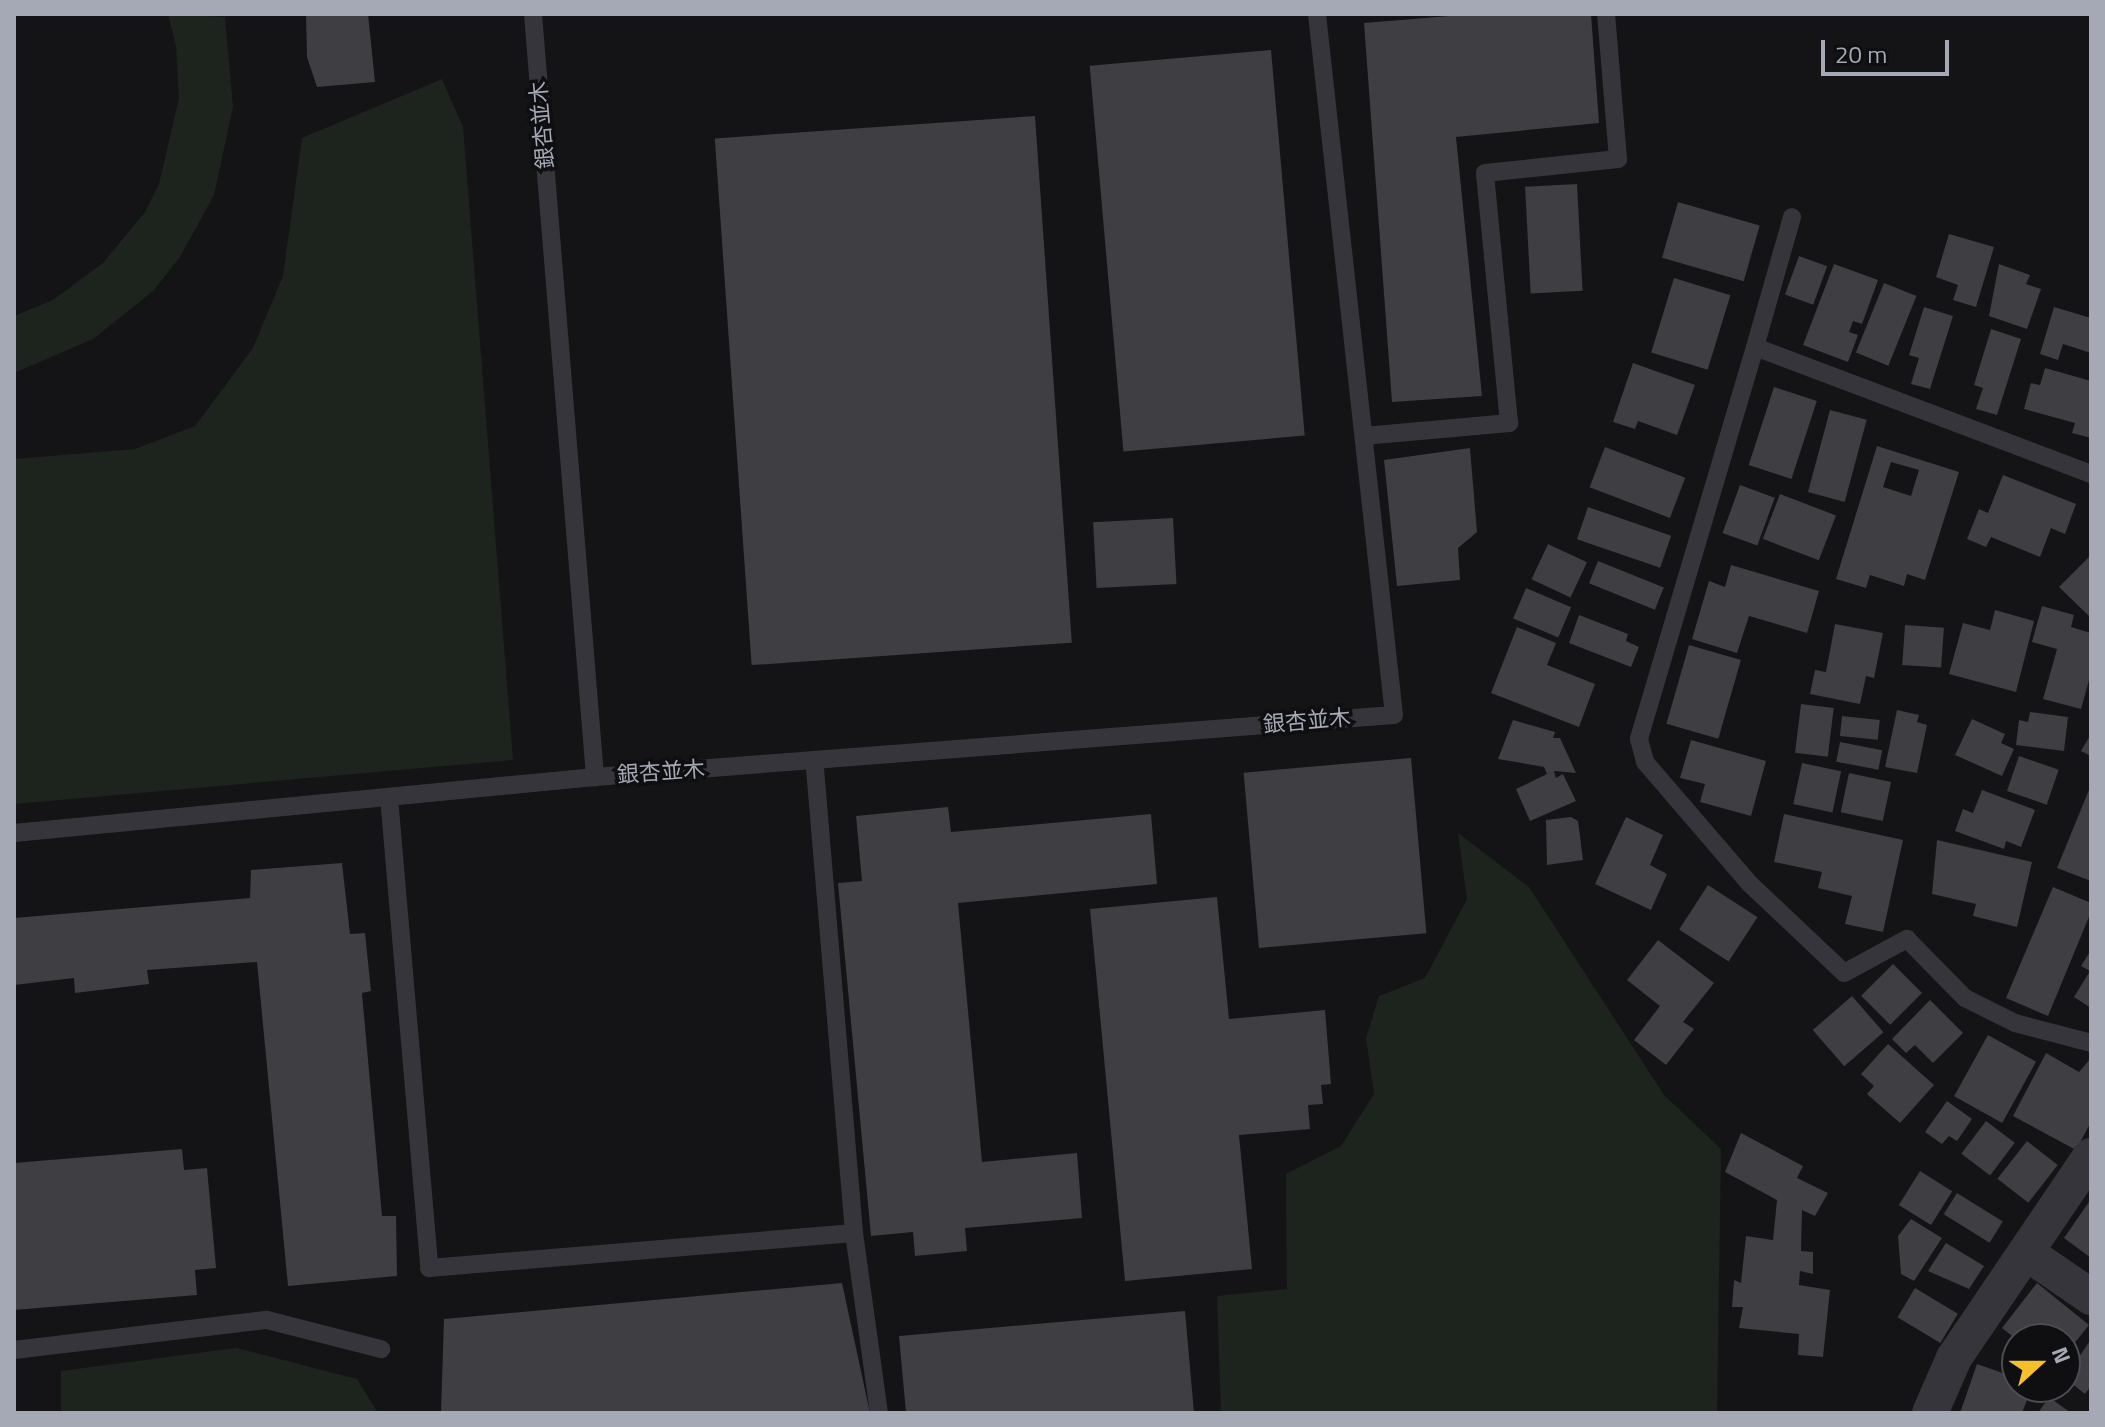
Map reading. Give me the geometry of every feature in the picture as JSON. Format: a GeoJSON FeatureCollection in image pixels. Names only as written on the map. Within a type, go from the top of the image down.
{"type":"FeatureCollection","features":[{"type":"Feature","properties":{"kind":"street"},"geometry":{"type":"LineString","coordinates":[[1930,1413],[1954,1358],[2091,1156]]}},
{"type":"Feature","properties":{"kind":"street"},"geometry":{"type":"LineString","coordinates":[[2027,1253],[2091,1297]]}},
{"type":"Feature","properties":{"kind":"lane","name":"銀杏並木"},"geometry":{"type":"LineString","coordinates":[[533,14],[595,777],[1394,715],[1364,436]]}},
{"type":"Feature","properties":{"kind":"lane"},"geometry":{"type":"LineString","coordinates":[[1317,14],[1364,436],[1509,423],[1485,173],[1618,159],[1606,14]]}},
{"type":"Feature","properties":{"kind":"lane"},"geometry":{"type":"LineString","coordinates":[[1792,217],[1639,739],[1645,762],[1750,884],[1844,973],[1907,939],[1965,998],[2015,1023],[2091,1043]]}},
{"type":"Feature","properties":{"kind":"lane"},"geometry":{"type":"LineString","coordinates":[[1755,347],[2091,474]]}},
{"type":"Feature","properties":{"kind":"lane"},"geometry":{"type":"LineString","coordinates":[[814,760],[854,1233],[879,1413]]}},
{"type":"Feature","properties":{"kind":"lane"},"geometry":{"type":"LineString","coordinates":[[14,833],[595,777]]}},
{"type":"Feature","properties":{"kind":"lane"},"geometry":{"type":"LineString","coordinates":[[389,797],[429,1268],[854,1233]]}},
{"type":"Feature","properties":{"kind":"lane"},"geometry":{"type":"LineString","coordinates":[[14,1350],[267,1320],[381,1349]]}},
{"type":"Feature","properties":{"kind":"shaded area"},"geometry":{"type":"Polygon","coordinates":[[[168,14],[225,17],[233,107],[214,195],[180,257],[153,291],[93,339],[14,373],[14,316],[53,300],[103,263],[145,212],[159,184],[179,98],[176,46],[168,14]]]}},
{"type":"Feature","properties":{"kind":"shaded area"},"geometry":{"type":"Polygon","coordinates":[[[442,79],[463,127],[513,760],[14,804],[14,459],[135,449],[195,426],[253,348],[283,276],[302,138],[442,79]]]}},
{"type":"Feature","properties":{"kind":"shaded area"},"geometry":{"type":"Polygon","coordinates":[[[1458,833],[1529,887],[1664,1095],[1721,1149],[1717,1413],[1221,1413],[1217,1296],[1287,1289],[1286,1174],[1341,1146],[1374,1094],[1366,1038],[1379,996],[1425,978],[1467,899],[1458,833]]]}},
{"type":"Feature","properties":{"kind":"shaded area"},"geometry":{"type":"Polygon","coordinates":[[[236,1348],[357,1379],[378,1413],[61,1413],[61,1371],[236,1348]]]}},
{"type":"Feature","properties":{"kind":"building"},"geometry":{"type":"Polygon","coordinates":[[[306,14],[368,14],[375,82],[317,87],[307,57],[306,14]]]}},
{"type":"Feature","properties":{"kind":"building"},"geometry":{"type":"Polygon","coordinates":[[[1474,14],[1591,14],[1599,123],[1456,137],[1482,396],[1392,402],[1364,23],[1474,14]]]}},
{"type":"Feature","properties":{"kind":"building"},"geometry":{"type":"Polygon","coordinates":[[[1271,50],[1305,436],[1123,451],[1090,66],[1271,50]]]}},
{"type":"Feature","properties":{"kind":"building"},"geometry":{"type":"Polygon","coordinates":[[[1035,116],[1072,643],[752,665],[715,138],[1035,116]]]}},
{"type":"Feature","properties":{"kind":"building"},"geometry":{"type":"Polygon","coordinates":[[[1577,184],[1583,291],[1531,294],[1525,187],[1577,184]]]}},
{"type":"Feature","properties":{"kind":"building"},"geometry":{"type":"Polygon","coordinates":[[[1678,202],[1760,225],[1744,281],[1662,258],[1678,202]]]}},
{"type":"Feature","properties":{"kind":"building"},"geometry":{"type":"Polygon","coordinates":[[[1949,234],[1994,247],[1976,307],[1953,300],[1958,285],[1936,277],[1949,234]]]}},
{"type":"Feature","properties":{"kind":"building"},"geometry":{"type":"Polygon","coordinates":[[[1799,256],[1827,266],[1813,305],[1785,295],[1799,256]]]}},
{"type":"Feature","properties":{"kind":"building"},"geometry":{"type":"Polygon","coordinates":[[[1834,264],[1878,280],[1862,324],[1853,321],[1849,332],[1858,335],[1848,362],[1803,345],[1834,264]]]}},
{"type":"Feature","properties":{"kind":"building"},"geometry":{"type":"Polygon","coordinates":[[[1999,264],[2030,275],[2026,284],[2041,289],[2027,329],[1989,316],[1999,264]]]}},
{"type":"Feature","properties":{"kind":"building"},"geometry":{"type":"Polygon","coordinates":[[[1674,278],[1730,295],[1708,370],[1651,353],[1674,278]]]}},
{"type":"Feature","properties":{"kind":"building"},"geometry":{"type":"Polygon","coordinates":[[[1884,283],[1916,296],[1888,366],[1856,353],[1884,283]]]}},
{"type":"Feature","properties":{"kind":"building"},"geometry":{"type":"Polygon","coordinates":[[[1924,307],[1953,316],[1930,389],[1911,384],[1919,358],[1909,355],[1924,307]]]}},
{"type":"Feature","properties":{"kind":"building"},"geometry":{"type":"Polygon","coordinates":[[[2054,307],[2091,318],[2091,353],[2063,344],[2058,360],[2040,354],[2054,307]]]}},
{"type":"Feature","properties":{"kind":"building"},"geometry":{"type":"Polygon","coordinates":[[[1991,329],[2021,339],[1997,415],[1976,409],[1983,388],[1974,385],[1991,329]]]}},
{"type":"Feature","properties":{"kind":"building"},"geometry":{"type":"Polygon","coordinates":[[[1633,363],[1695,385],[1677,435],[1638,421],[1635,429],[1613,422],[1633,363]]]}},
{"type":"Feature","properties":{"kind":"building"},"geometry":{"type":"Polygon","coordinates":[[[2045,368],[2091,381],[2091,438],[2072,433],[2075,423],[2024,409],[2031,383],[2040,385],[2045,368]]]}},
{"type":"Feature","properties":{"kind":"building"},"geometry":{"type":"Polygon","coordinates":[[[1774,387],[1817,401],[1791,479],[1749,465],[1774,387]]]}},
{"type":"Feature","properties":{"kind":"building"},"geometry":{"type":"Polygon","coordinates":[[[1830,410],[1867,420],[1845,502],[1808,492],[1830,410]]]}},
{"type":"Feature","properties":{"kind":"building"},"geometry":{"type":"Polygon","coordinates":[[[1877,446],[1959,472],[1925,580],[1907,574],[1904,586],[1870,575],[1866,588],[1836,579],[1877,446]],[[1891,462],[1883,487],[1911,496],[1919,470],[1891,462]]]}},
{"type":"Feature","properties":{"kind":"building"},"geometry":{"type":"Polygon","coordinates":[[[1605,447],[1685,478],[1670,518],[1590,487],[1605,447]]]}},
{"type":"Feature","properties":{"kind":"building"},"geometry":{"type":"Polygon","coordinates":[[[1470,448],[1477,532],[1458,548],[1460,580],[1397,586],[1384,460],[1470,448]]]}},
{"type":"Feature","properties":{"kind":"building"},"geometry":{"type":"Polygon","coordinates":[[[2003,475],[2076,504],[2065,534],[2051,528],[2040,557],[1991,537],[1986,547],[1967,539],[1979,509],[1988,513],[2003,475]]]}},
{"type":"Feature","properties":{"kind":"building"},"geometry":{"type":"Polygon","coordinates":[[[1740,485],[1775,498],[1757,546],[1723,533],[1740,485]]]}},
{"type":"Feature","properties":{"kind":"building"},"geometry":{"type":"Polygon","coordinates":[[[1780,494],[1836,516],[1819,560],[1763,539],[1780,494]]]}},
{"type":"Feature","properties":{"kind":"building"},"geometry":{"type":"Polygon","coordinates":[[[1588,507],[1671,536],[1660,568],[1577,539],[1588,507]]]}},
{"type":"Feature","properties":{"kind":"building"},"geometry":{"type":"Polygon","coordinates":[[[1173,518],[1176,584],[1097,588],[1093,522],[1173,518]]]}},
{"type":"Feature","properties":{"kind":"building"},"geometry":{"type":"Polygon","coordinates":[[[1548,544],[1587,562],[1570,598],[1532,579],[1548,544]]]}},
{"type":"Feature","properties":{"kind":"building"},"geometry":{"type":"Polygon","coordinates":[[[2091,555],[2091,618],[2059,587],[2091,555]]]}},
{"type":"Feature","properties":{"kind":"building"},"geometry":{"type":"Polygon","coordinates":[[[1598,561],[1664,588],[1655,610],[1589,583],[1598,561]]]}},
{"type":"Feature","properties":{"kind":"building"},"geometry":{"type":"Polygon","coordinates":[[[1731,565],[1819,591],[1807,633],[1749,616],[1737,653],[1692,639],[1709,581],[1725,587],[1731,565]]]}},
{"type":"Feature","properties":{"kind":"building"},"geometry":{"type":"Polygon","coordinates":[[[1526,588],[1571,607],[1558,638],[1513,618],[1526,588]]]}},
{"type":"Feature","properties":{"kind":"building"},"geometry":{"type":"Polygon","coordinates":[[[2042,606],[2074,615],[2071,627],[2091,633],[2091,673],[2081,709],[2043,699],[2057,649],[2032,642],[2042,606]]]}},
{"type":"Feature","properties":{"kind":"building"},"geometry":{"type":"Polygon","coordinates":[[[1995,610],[2034,621],[2016,692],[1949,674],[1963,623],[1990,630],[1995,610]]]}},
{"type":"Feature","properties":{"kind":"building"},"geometry":{"type":"Polygon","coordinates":[[[1579,615],[1628,634],[1626,641],[1639,647],[1631,667],[1569,643],[1579,615]]]}},
{"type":"Feature","properties":{"kind":"building"},"geometry":{"type":"Polygon","coordinates":[[[1835,624],[1883,633],[1874,678],[1866,676],[1860,704],[1810,694],[1815,670],[1826,672],[1835,624]]]}},
{"type":"Feature","properties":{"kind":"building"},"geometry":{"type":"Polygon","coordinates":[[[1905,625],[1944,628],[1941,668],[1902,665],[1905,625]]]}},
{"type":"Feature","properties":{"kind":"building"},"geometry":{"type":"Polygon","coordinates":[[[1517,627],[1556,643],[1547,665],[1595,684],[1579,727],[1491,693],[1517,627]]]}},
{"type":"Feature","properties":{"kind":"building"},"geometry":{"type":"Polygon","coordinates":[[[1689,645],[1741,660],[1718,739],[1666,724],[1689,645]]]}},
{"type":"Feature","properties":{"kind":"building"},"geometry":{"type":"Polygon","coordinates":[[[1801,704],[1834,708],[1828,757],[1795,753],[1801,704]]]}},
{"type":"Feature","properties":{"kind":"building"},"geometry":{"type":"Polygon","coordinates":[[[1897,710],[1919,715],[1917,722],[1927,725],[1917,773],[1885,767],[1897,710]]]}},
{"type":"Feature","properties":{"kind":"building"},"geometry":{"type":"Polygon","coordinates":[[[2030,712],[2068,717],[2064,751],[2016,745],[2019,720],[2028,722],[2030,712]]]}},
{"type":"Feature","properties":{"kind":"building"},"geometry":{"type":"Polygon","coordinates":[[[1842,716],[1880,720],[1878,740],[1840,736],[1842,716]]]}},
{"type":"Feature","properties":{"kind":"building"},"geometry":{"type":"Polygon","coordinates":[[[1972,719],[2005,734],[2001,743],[2014,749],[2002,776],[1955,755],[1972,719]]]}},
{"type":"Feature","properties":{"kind":"building"},"geometry":{"type":"Polygon","coordinates":[[[1513,720],[1555,732],[1553,738],[1560,738],[1576,773],[1554,771],[1556,778],[1563,774],[1576,801],[1530,821],[1516,789],[1547,774],[1544,767],[1498,759],[1513,720]]]}},
{"type":"Feature","properties":{"kind":"building"},"geometry":{"type":"Polygon","coordinates":[[[2091,734],[2091,756],[2081,751],[2091,734]]]}},
{"type":"Feature","properties":{"kind":"building"},"geometry":{"type":"Polygon","coordinates":[[[1691,740],[1766,761],[1751,816],[1700,802],[1705,784],[1680,778],[1691,740]]]}},
{"type":"Feature","properties":{"kind":"building"},"geometry":{"type":"Polygon","coordinates":[[[1840,742],[1882,750],[1878,770],[1836,762],[1840,742]]]}},
{"type":"Feature","properties":{"kind":"building"},"geometry":{"type":"Polygon","coordinates":[[[2019,756],[2059,770],[2047,805],[2007,791],[2019,756]]]}},
{"type":"Feature","properties":{"kind":"building"},"geometry":{"type":"Polygon","coordinates":[[[1411,758],[1426,933],[1259,948],[1244,773],[1411,758]]]}},
{"type":"Feature","properties":{"kind":"building"},"geometry":{"type":"Polygon","coordinates":[[[1802,763],[1841,771],[1832,812],[1793,804],[1802,763]]]}},
{"type":"Feature","properties":{"kind":"building"},"geometry":{"type":"Polygon","coordinates":[[[1849,773],[1891,782],[1883,821],[1841,812],[1849,773]]]}},
{"type":"Feature","properties":{"kind":"building"},"geometry":{"type":"Polygon","coordinates":[[[2091,785],[2091,881],[2057,868],[2091,785]]]}},
{"type":"Feature","properties":{"kind":"building"},"geometry":{"type":"Polygon","coordinates":[[[1982,790],[2035,810],[2021,847],[2006,841],[2004,849],[1955,831],[1963,809],[1973,813],[1982,790]]]}},
{"type":"Feature","properties":{"kind":"building"},"geometry":{"type":"Polygon","coordinates":[[[948,807],[951,832],[1151,814],[1157,884],[958,903],[982,1162],[1077,1153],[1082,1218],[965,1228],[967,1251],[915,1256],[913,1232],[871,1236],[838,883],[862,881],[856,816],[948,807]]]}},
{"type":"Feature","properties":{"kind":"building"},"geometry":{"type":"Polygon","coordinates":[[[1784,814],[1903,840],[1883,932],[1845,924],[1852,896],[1818,888],[1822,872],[1774,862],[1784,814]]]}},
{"type":"Feature","properties":{"kind":"building"},"geometry":{"type":"Polygon","coordinates":[[[1571,817],[1578,821],[1583,860],[1547,865],[1546,820],[1571,817]]]}},
{"type":"Feature","properties":{"kind":"building"},"geometry":{"type":"Polygon","coordinates":[[[1626,817],[1663,835],[1650,865],[1667,874],[1651,910],[1595,884],[1626,817]]]}},
{"type":"Feature","properties":{"kind":"building"},"geometry":{"type":"Polygon","coordinates":[[[1937,840],[2032,862],[2017,927],[1973,916],[1976,904],[1932,894],[1937,840]]]}},
{"type":"Feature","properties":{"kind":"building"},"geometry":{"type":"Polygon","coordinates":[[[342,863],[350,934],[365,933],[371,991],[362,993],[382,1216],[396,1216],[397,1276],[288,1286],[257,962],[147,970],[149,984],[75,993],[74,978],[14,985],[14,918],[250,898],[251,870],[342,863]]]}},
{"type":"Feature","properties":{"kind":"building"},"geometry":{"type":"Polygon","coordinates":[[[1708,885],[1757,917],[1729,962],[1679,929],[1708,885]]]}},
{"type":"Feature","properties":{"kind":"building"},"geometry":{"type":"Polygon","coordinates":[[[2053,887],[2091,903],[2091,912],[2048,1016],[2006,998],[2053,887]]]}},
{"type":"Feature","properties":{"kind":"building"},"geometry":{"type":"Polygon","coordinates":[[[1217,897],[1229,1019],[1325,1010],[1331,1084],[1321,1085],[1323,1104],[1308,1105],[1310,1129],[1239,1135],[1252,1269],[1125,1281],[1090,909],[1217,897]]]}},
{"type":"Feature","properties":{"kind":"building"},"geometry":{"type":"Polygon","coordinates":[[[1658,940],[1714,983],[1683,1022],[1694,1029],[1666,1065],[1634,1040],[1660,1006],[1627,980],[1658,940]]]}},
{"type":"Feature","properties":{"kind":"building"},"geometry":{"type":"Polygon","coordinates":[[[2091,950],[2091,1008],[2074,997],[2090,971],[2081,966],[2091,950]]]}},
{"type":"Feature","properties":{"kind":"building"},"geometry":{"type":"Polygon","coordinates":[[[1893,964],[1922,993],[1890,1025],[1861,996],[1893,964]]]}},
{"type":"Feature","properties":{"kind":"building"},"geometry":{"type":"Polygon","coordinates":[[[1852,996],[1883,1032],[1844,1066],[1813,1030],[1852,996]]]}},
{"type":"Feature","properties":{"kind":"building"},"geometry":{"type":"Polygon","coordinates":[[[1930,1000],[1963,1033],[1933,1063],[1915,1045],[1906,1053],[1892,1039],[1930,1000]]]}},
{"type":"Feature","properties":{"kind":"building"},"geometry":{"type":"Polygon","coordinates":[[[1988,1035],[2036,1062],[2002,1123],[1954,1096],[1988,1035]]]}},
{"type":"Feature","properties":{"kind":"building"},"geometry":{"type":"Polygon","coordinates":[[[1888,1044],[1934,1085],[1900,1123],[1867,1094],[1874,1086],[1861,1074],[1888,1044]]]}},
{"type":"Feature","properties":{"kind":"building"},"geometry":{"type":"Polygon","coordinates":[[[2046,1053],[2079,1072],[2091,1058],[2091,1122],[2076,1150],[2013,1116],[2046,1053]]]}},
{"type":"Feature","properties":{"kind":"building"},"geometry":{"type":"Polygon","coordinates":[[[1947,1101],[1972,1119],[1957,1141],[1949,1136],[1942,1144],[1925,1132],[1947,1101]]]}},
{"type":"Feature","properties":{"kind":"building"},"geometry":{"type":"Polygon","coordinates":[[[1986,1121],[2015,1143],[1990,1175],[1961,1154],[1986,1121]]]}},
{"type":"Feature","properties":{"kind":"building"},"geometry":{"type":"Polygon","coordinates":[[[1741,1133],[1803,1166],[1797,1178],[1828,1193],[1815,1216],[1802,1210],[1801,1251],[1813,1252],[1813,1274],[1800,1271],[1799,1285],[1830,1290],[1823,1357],[1798,1355],[1799,1334],[1739,1328],[1743,1307],[1732,1307],[1734,1280],[1741,1283],[1746,1236],[1773,1240],[1777,1200],[1725,1172],[1741,1133]]]}},
{"type":"Feature","properties":{"kind":"building"},"geometry":{"type":"Polygon","coordinates":[[[2027,1141],[2058,1165],[2028,1203],[1997,1179],[2027,1141]]]}},
{"type":"Feature","properties":{"kind":"building"},"geometry":{"type":"Polygon","coordinates":[[[182,1149],[184,1170],[207,1168],[216,1268],[195,1270],[197,1295],[14,1310],[14,1163],[182,1149]]]}},
{"type":"Feature","properties":{"kind":"building"},"geometry":{"type":"Polygon","coordinates":[[[1920,1171],[1952,1191],[1931,1225],[1899,1205],[1920,1171]]]}},
{"type":"Feature","properties":{"kind":"building"},"geometry":{"type":"Polygon","coordinates":[[[1957,1193],[2003,1222],[1990,1243],[1944,1214],[1957,1193]]]}},
{"type":"Feature","properties":{"kind":"building"},"geometry":{"type":"Polygon","coordinates":[[[2091,1199],[2091,1258],[2064,1238],[2091,1199]]]}},
{"type":"Feature","properties":{"kind":"building"},"geometry":{"type":"Polygon","coordinates":[[[1911,1219],[1942,1238],[1914,1281],[1901,1274],[1898,1236],[1911,1219]]]}},
{"type":"Feature","properties":{"kind":"building"},"geometry":{"type":"Polygon","coordinates":[[[1946,1243],[1984,1266],[1969,1289],[1928,1271],[1946,1243]]]}},
{"type":"Feature","properties":{"kind":"building"},"geometry":{"type":"Polygon","coordinates":[[[842,1283],[870,1413],[441,1413],[444,1319],[842,1283]]]}},
{"type":"Feature","properties":{"kind":"building"},"geometry":{"type":"Polygon","coordinates":[[[2037,1283],[2089,1325],[2081,1335],[2081,1323],[2006,1323],[2037,1283]]]}},
{"type":"Feature","properties":{"kind":"building"},"geometry":{"type":"Polygon","coordinates":[[[1915,1288],[1958,1314],[1940,1343],[1897,1317],[1915,1288]]]}},
{"type":"Feature","properties":{"kind":"building"},"geometry":{"type":"Polygon","coordinates":[[[1185,1311],[1194,1413],[906,1413],[899,1336],[1185,1311]]]}},
{"type":"Feature","properties":{"kind":"building"},"geometry":{"type":"Polygon","coordinates":[[[2091,1339],[2091,1386],[2085,1394],[2081,1391],[2081,1354],[2091,1339]]]}},
{"type":"Feature","properties":{"kind":"building"},"geometry":{"type":"Polygon","coordinates":[[[1977,1364],[2001,1372],[2001,1403],[2026,1403],[2022,1413],[1960,1413],[1977,1364]]]}},
{"type":"Feature","properties":{"kind":"building"},"geometry":{"type":"Polygon","coordinates":[[[2045,1403],[2057,1403],[2071,1413],[2038,1413],[2045,1403]]]}}]}
